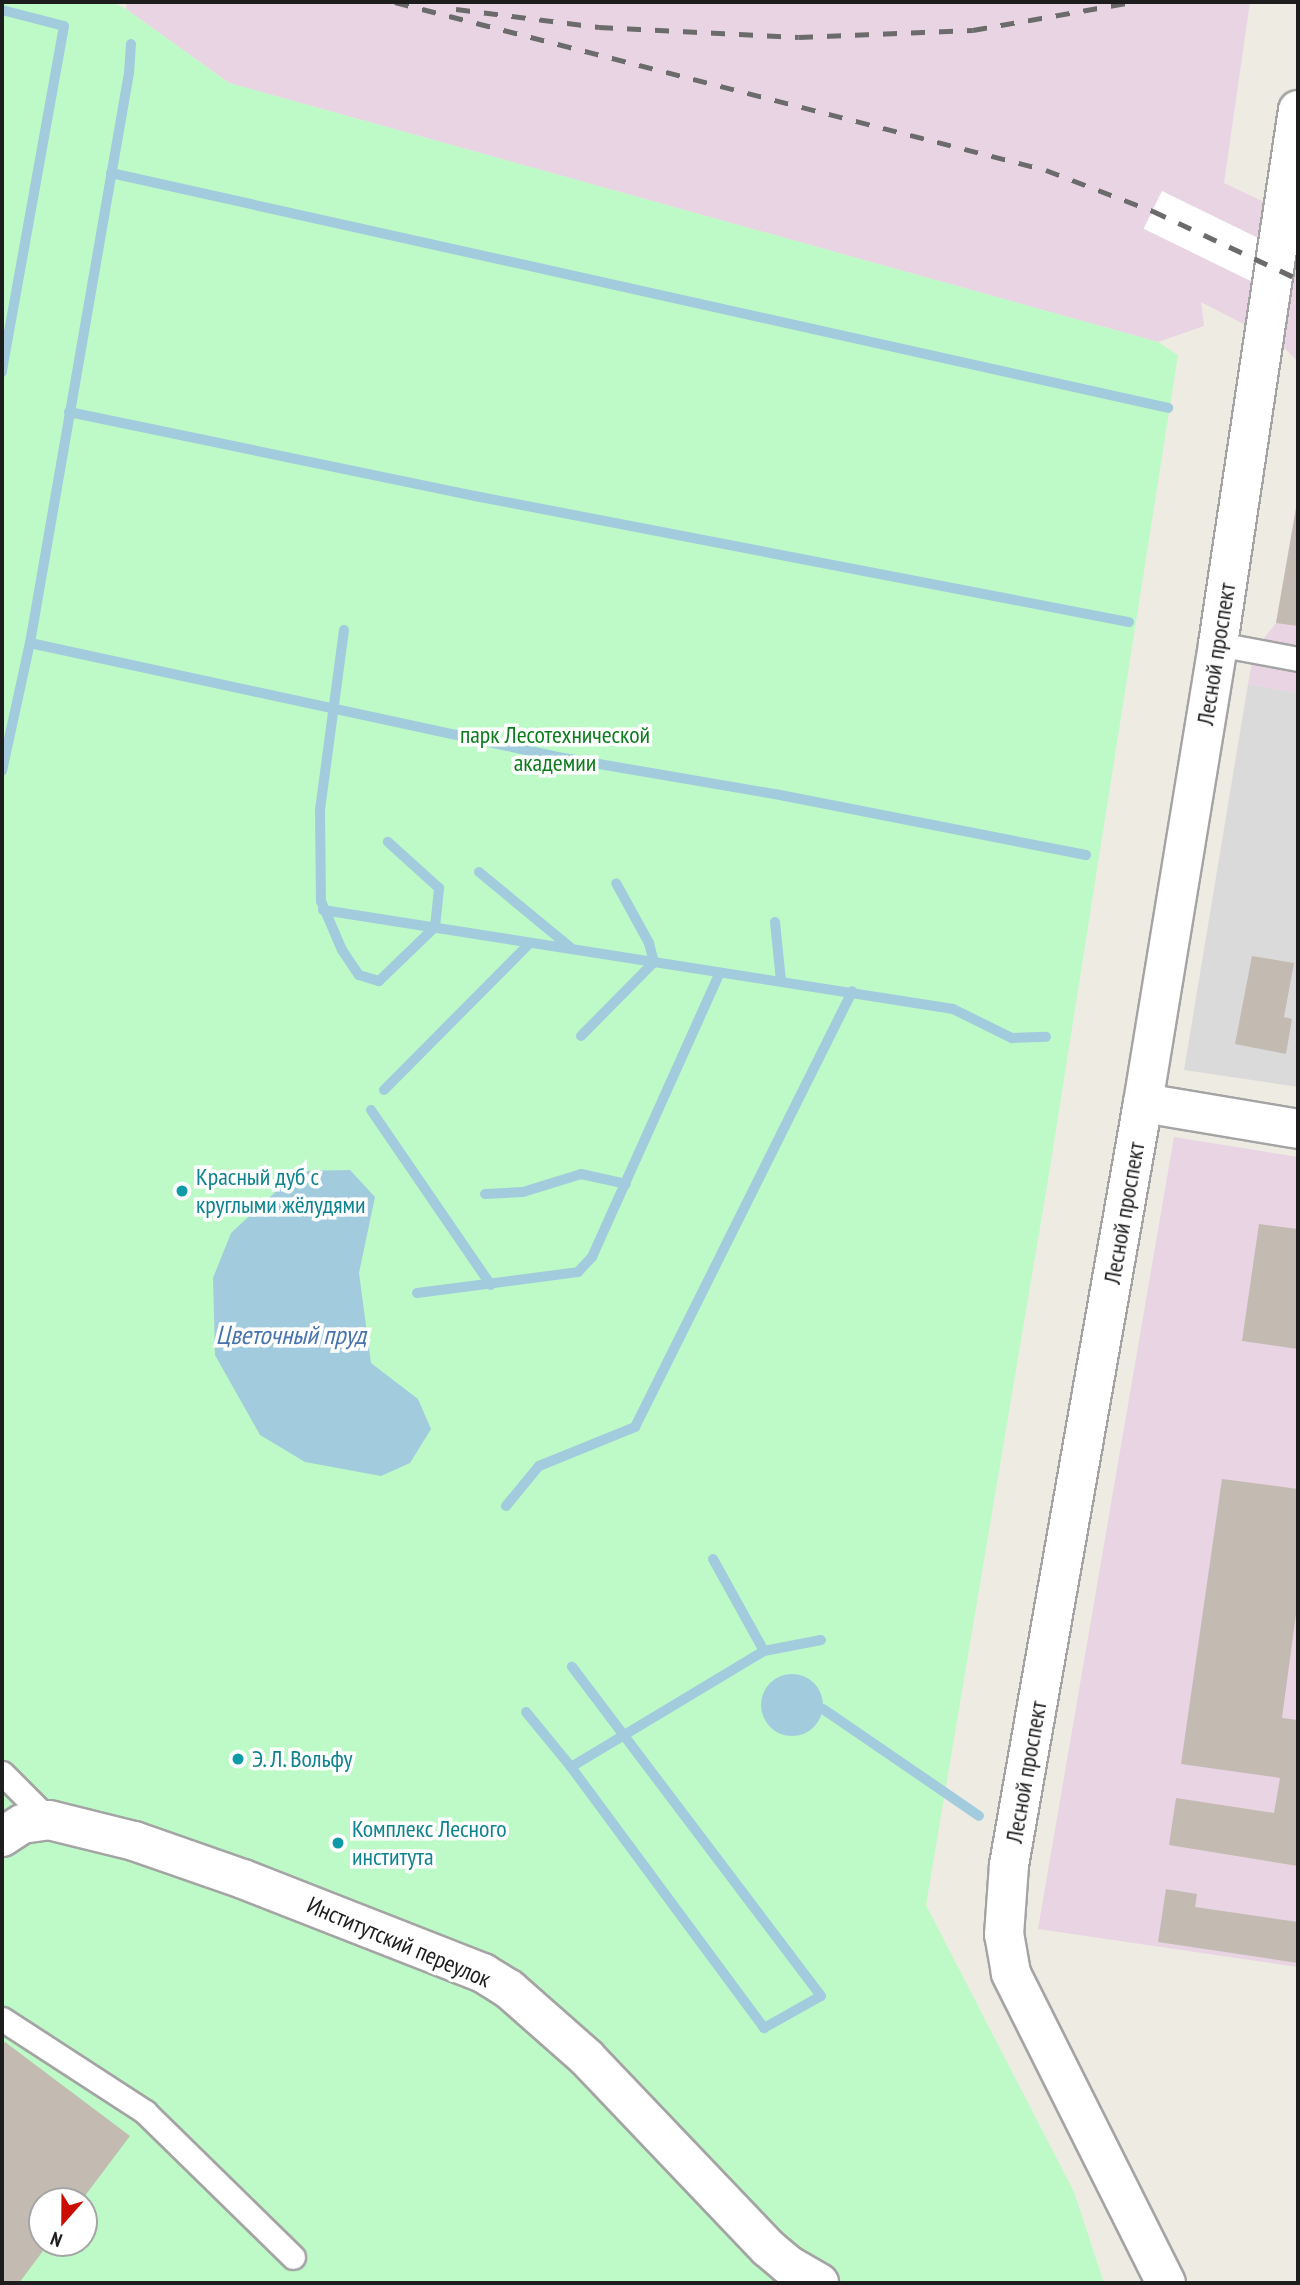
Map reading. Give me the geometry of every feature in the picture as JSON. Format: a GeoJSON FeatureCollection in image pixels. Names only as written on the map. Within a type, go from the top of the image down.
{"type":"FeatureCollection","features":[{"type":"Feature","properties":{"kind":"street","name":"Лесной проспект"},"geometry":{"type":"LineString","coordinates":[[1166,2283],[1011,1973],[1004,1936],[1009,1865],[1143,1103],[1218,644],[1297,132]]}},
{"type":"Feature","properties":{"kind":"street"},"geometry":{"type":"LineString","coordinates":[[1143,1103],[1298,1129]]}},
{"type":"Feature","properties":{"kind":"street","name":"Институтский переулок"},"geometry":{"type":"LineString","coordinates":[[2,1837],[22,1824],[49,1820],[134,1841],[243,1879],[483,1973],[509,1989],[586,2057],[768,2248],[788,2265],[819,2283]]}},
{"type":"Feature","properties":{"kind":"lane"},"geometry":{"type":"LineString","coordinates":[[1218,644],[1298,659]]}},
{"type":"Feature","properties":{"kind":"lane"},"geometry":{"type":"LineString","coordinates":[[2,1773],[49,1820]]}},
{"type":"Feature","properties":{"kind":"lane"},"geometry":{"type":"LineString","coordinates":[[2,2019],[145,2112],[293,2257]]}},
{"type":"Feature","properties":{"kind":"shaded area"},"geometry":{"type":"Polygon","coordinates":[[[127,2],[1250,2],[1224,183],[1298,218],[1298,362],[1280,343],[1201,302],[1204,326],[1158,342],[229,83],[126,9],[127,2]]]}},
{"type":"Feature","properties":{"kind":"shaded area"},"geometry":{"type":"Polygon","coordinates":[[[1298,495],[1298,693],[1248,684],[1254,651],[1276,623],[1298,495]]]}},
{"type":"Feature","properties":{"kind":"shaded area"},"geometry":{"type":"Polygon","coordinates":[[[1248,684],[1298,693],[1298,1087],[1184,1070],[1248,684]]]}},
{"type":"Feature","properties":{"kind":"shaded area"},"geometry":{"type":"Polygon","coordinates":[[[1174,1137],[1298,1157],[1298,1967],[1038,1929],[1174,1137]]]}},
{"type":"Feature","properties":{"kind":"green space","name":"парк Лесотехнической академии"},"geometry":{"type":"Polygon","coordinates":[[[2,2],[112,2],[126,9],[229,83],[1158,342],[1178,355],[1050,1168],[926,1905],[1074,2192],[1104,2283],[2,2283],[2,2]]]}},
{"type":"Feature","properties":{"kind":"water","name":"Цветочный пруд"},"geometry":{"type":"Polygon","coordinates":[[[350,1170],[375,1197],[359,1273],[371,1363],[418,1399],[431,1429],[410,1463],[381,1476],[305,1462],[260,1435],[215,1355],[213,1278],[231,1233],[298,1171],[350,1170]]]}},
{"type":"Feature","properties":{"kind":"water"},"geometry":{"type":"Polygon","coordinates":[[[786,1674],[798,1674],[814,1683],[821,1693],[821,1717],[814,1727],[798,1736],[786,1736],[775,1731],[766,1722],[761,1711],[761,1699],[766,1688],[775,1679],[786,1674]]]}},
{"type":"Feature","properties":{"kind":"pier"},"geometry":{"type":"Polygon","coordinates":[[[1162,191],[1298,257],[1279,295],[1144,229],[1162,191]]]}},
{"type":"Feature","properties":{"kind":"building"},"geometry":{"type":"Polygon","coordinates":[[[1298,503],[1298,626],[1276,623],[1298,503]]]}},
{"type":"Feature","properties":{"kind":"building"},"geometry":{"type":"Polygon","coordinates":[[[1252,956],[1294,963],[1284,1017],[1292,1019],[1286,1054],[1235,1044],[1252,956]]]}},
{"type":"Feature","properties":{"kind":"building"},"geometry":{"type":"Polygon","coordinates":[[[1259,1224],[1298,1229],[1298,1349],[1242,1341],[1259,1224]]]}},
{"type":"Feature","properties":{"kind":"building"},"geometry":{"type":"Polygon","coordinates":[[[1222,1479],[1298,1489],[1298,1599],[1282,1718],[1298,1720],[1298,1866],[1169,1845],[1176,1798],[1274,1813],[1280,1778],[1181,1764],[1222,1479]]]}},
{"type":"Feature","properties":{"kind":"building"},"geometry":{"type":"Polygon","coordinates":[[[1166,1889],[1197,1894],[1195,1907],[1298,1922],[1298,1963],[1158,1942],[1166,1889]]]}},
{"type":"Feature","properties":{"kind":"building"},"geometry":{"type":"Polygon","coordinates":[[[5,2042],[130,2136],[92,2187],[28,2187],[28,2257],[38,2257],[19,2283],[2,2283],[2,2046],[5,2042]]]}},
{"type":"Feature","properties":{"kind":"waterway"},"geometry":{"type":"LineString","coordinates":[[2,10],[64,26],[2,372]]}},
{"type":"Feature","properties":{"kind":"waterway"},"geometry":{"type":"LineString","coordinates":[[2,771],[30,643],[129,73],[131,44]]}},
{"type":"Feature","properties":{"kind":"waterway"},"geometry":{"type":"LineString","coordinates":[[111,173],[1168,408]]}},
{"type":"Feature","properties":{"kind":"waterway"},"geometry":{"type":"LineString","coordinates":[[69,412],[475,496],[1129,622]]}},
{"type":"Feature","properties":{"kind":"waterway"},"geometry":{"type":"LineString","coordinates":[[344,630],[320,809],[321,901],[342,950],[359,975],[379,981],[435,927],[439,888],[388,842]]}},
{"type":"Feature","properties":{"kind":"waterway"},"geometry":{"type":"LineString","coordinates":[[30,643],[558,757],[775,794],[1086,855]]}},
{"type":"Feature","properties":{"kind":"waterway"},"geometry":{"type":"LineString","coordinates":[[479,872],[570,947]]}},
{"type":"Feature","properties":{"kind":"waterway"},"geometry":{"type":"LineString","coordinates":[[581,1036],[654,962],[649,943],[616,883]]}},
{"type":"Feature","properties":{"kind":"waterway"},"geometry":{"type":"LineString","coordinates":[[323,910],[953,1009],[1012,1038],[1046,1037]]}},
{"type":"Feature","properties":{"kind":"waterway"},"geometry":{"type":"LineString","coordinates":[[775,922],[781,981]]}},
{"type":"Feature","properties":{"kind":"waterway"},"geometry":{"type":"LineString","coordinates":[[384,1090],[529,944]]}},
{"type":"Feature","properties":{"kind":"waterway"},"geometry":{"type":"LineString","coordinates":[[417,1293],[578,1272],[592,1257],[719,974]]}},
{"type":"Feature","properties":{"kind":"waterway"},"geometry":{"type":"LineString","coordinates":[[506,1506],[539,1466],[635,1427],[852,991]]}},
{"type":"Feature","properties":{"kind":"waterway"},"geometry":{"type":"LineString","coordinates":[[371,1110],[491,1285]]}},
{"type":"Feature","properties":{"kind":"waterway"},"geometry":{"type":"LineString","coordinates":[[485,1194],[523,1192],[581,1174],[626,1184]]}},
{"type":"Feature","properties":{"kind":"waterway"},"geometry":{"type":"LineString","coordinates":[[713,1559],[764,1651]]}},
{"type":"Feature","properties":{"kind":"waterway"},"geometry":{"type":"LineString","coordinates":[[571,1767],[764,1651],[821,1640]]}},
{"type":"Feature","properties":{"kind":"waterway"},"geometry":{"type":"LineString","coordinates":[[526,1712],[571,1767],[764,2028],[821,1996],[572,1667]]}},
{"type":"Feature","properties":{"kind":"waterway"},"geometry":{"type":"LineString","coordinates":[[823,1709],[979,1816]]}},
{"type":"Feature","properties":{"kind":"railway"},"geometry":{"type":"LineString","coordinates":[[395,2],[1046,170],[1153,211],[1298,279]]}},
{"type":"Feature","properties":{"kind":"railway"},"geometry":{"type":"LineString","coordinates":[[456,9],[599,27],[799,37],[973,30],[1131,2]]}},
{"type":"Feature","properties":{"kind":"place","name":"Красный дуб с круглыми жёлудями"},"geometry":{"type":"Point","coordinates":[182,1191]}},
{"type":"Feature","properties":{"kind":"place","name":"Э. Л. Вольфу"},"geometry":{"type":"Point","coordinates":[238,1759]}},
{"type":"Feature","properties":{"kind":"place","name":"Комплекс Лесного института"},"geometry":{"type":"Point","coordinates":[338,1843]}}]}
